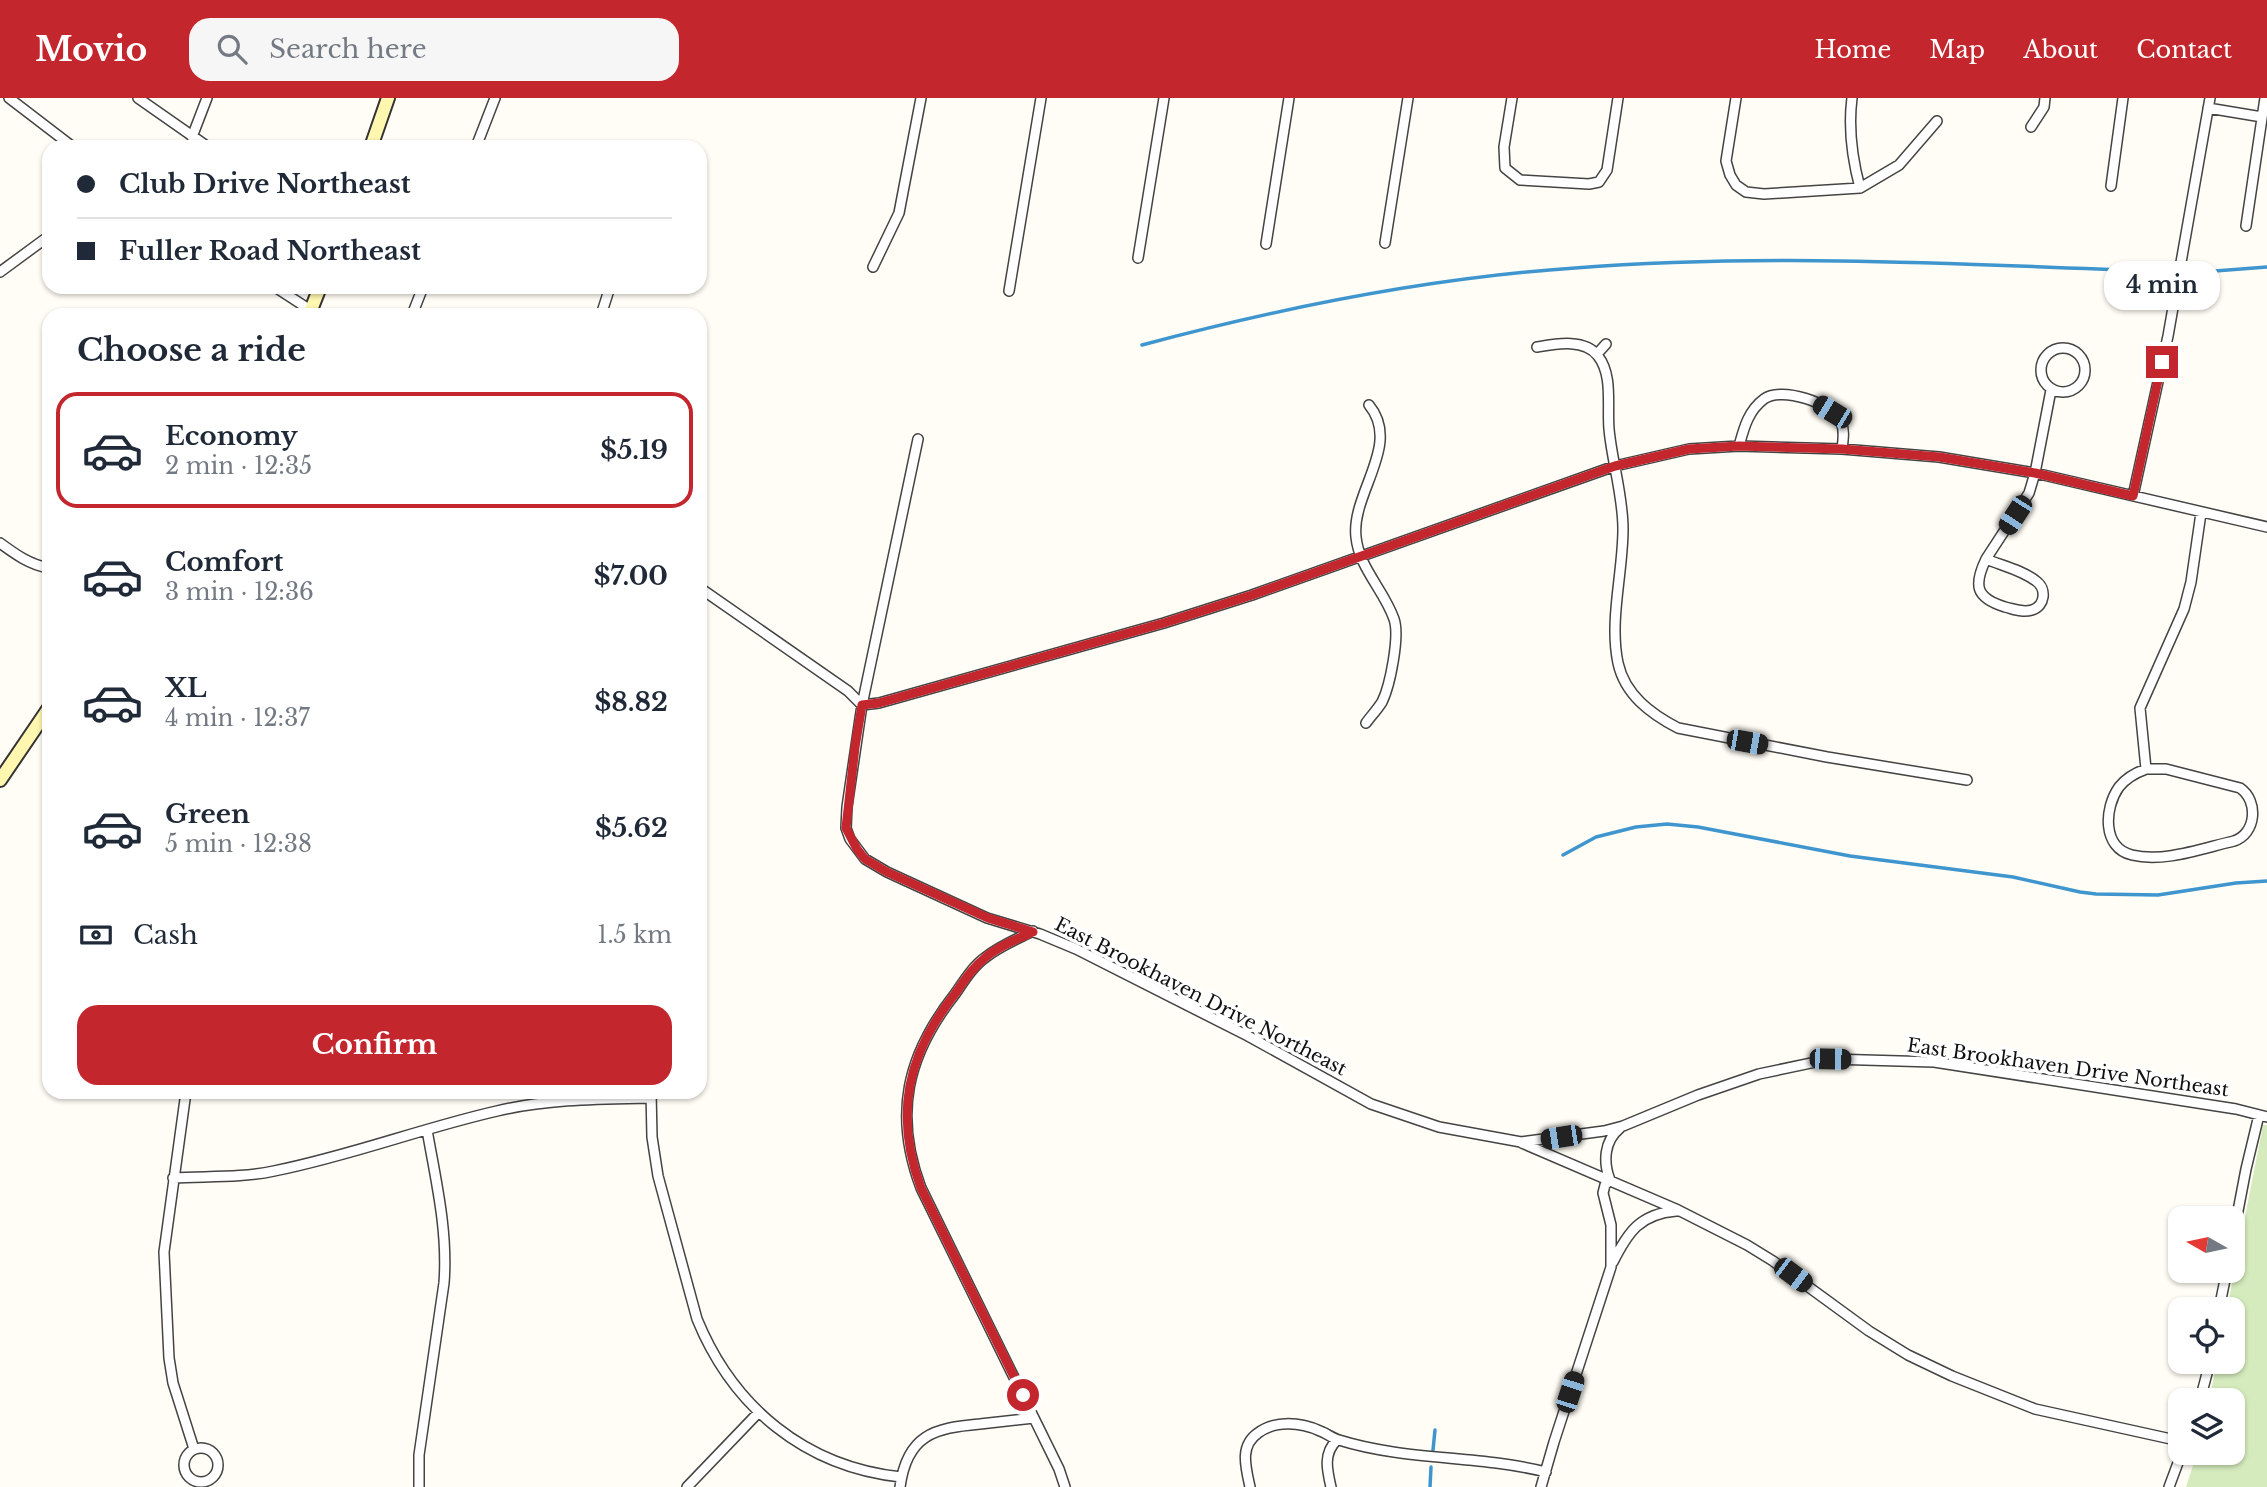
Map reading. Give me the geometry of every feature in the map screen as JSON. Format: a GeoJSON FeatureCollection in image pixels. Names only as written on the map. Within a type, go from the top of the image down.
{"type":"FeatureCollection","features":[{"type":"Feature","properties":{"kind":"street"},"geometry":{"type":"LineString","coordinates":[[9,98],[64,140]]}},
{"type":"Feature","properties":{"kind":"street"},"geometry":{"type":"LineString","coordinates":[[138,98],[197,140]]}},
{"type":"Feature","properties":{"kind":"street"},"geometry":{"type":"LineString","coordinates":[[192,137],[207,98]]}},
{"type":"Feature","properties":{"kind":"street"},"geometry":{"type":"LineString","coordinates":[[373,140],[388,98]]}},
{"type":"Feature","properties":{"kind":"street"},"geometry":{"type":"LineString","coordinates":[[479,140],[495,98]]}},
{"type":"Feature","properties":{"kind":"street"},"geometry":{"type":"LineString","coordinates":[[873,267],[899,213],[920,98]]}},
{"type":"Feature","properties":{"kind":"street"},"geometry":{"type":"LineString","coordinates":[[1009,291],[1041,98]]}},
{"type":"Feature","properties":{"kind":"street"},"geometry":{"type":"LineString","coordinates":[[1138,257],[1164,98]]}},
{"type":"Feature","properties":{"kind":"street"},"geometry":{"type":"LineString","coordinates":[[1266,244],[1289,98]]}},
{"type":"Feature","properties":{"kind":"street"},"geometry":{"type":"LineString","coordinates":[[1385,243],[1408,98]]}},
{"type":"Feature","properties":{"kind":"street"},"geometry":{"type":"LineString","coordinates":[[1512,98],[1504,148],[1505,169],[1520,180],[1589,184],[1599,182],[1607,170],[1618,98]]}},
{"type":"Feature","properties":{"kind":"street"},"geometry":{"type":"LineString","coordinates":[[1736,98],[1726,161],[1736,185],[1746,192],[1764,194],[1860,188],[1899,165],[1937,121]]}},
{"type":"Feature","properties":{"kind":"street"},"geometry":{"type":"LineString","coordinates":[[1852,98],[1849,118],[1851,148],[1860,188]]}},
{"type":"Feature","properties":{"kind":"street"},"geometry":{"type":"LineString","coordinates":[[2031,127],[2044,107],[2045,98]]}},
{"type":"Feature","properties":{"kind":"street"},"geometry":{"type":"LineString","coordinates":[[2110,186],[2123,98]]}},
{"type":"Feature","properties":{"kind":"street"},"geometry":{"type":"LineString","coordinates":[[2246,226],[2265,98]]}},
{"type":"Feature","properties":{"kind":"street"},"geometry":{"type":"LineString","coordinates":[[2133,496],[2168,336],[2209,103],[2262,117]]}},
{"type":"Feature","properties":{"kind":"street"},"geometry":{"type":"LineString","coordinates":[[0,272],[42,241]]}},
{"type":"Feature","properties":{"kind":"street"},"geometry":{"type":"LineString","coordinates":[[285,294],[306,308]]}},
{"type":"Feature","properties":{"kind":"street"},"geometry":{"type":"LineString","coordinates":[[1537,347],[1560,343],[1588,348],[1597,354],[1608,379],[1611,449],[1623,528],[1616,631],[1618,665],[1632,695],[1657,717],[1678,728],[1967,780]]}},
{"type":"Feature","properties":{"kind":"street"},"geometry":{"type":"LineString","coordinates":[[1597,354],[1606,344]]}},
{"type":"Feature","properties":{"kind":"street"},"geometry":{"type":"LineString","coordinates":[[2061,348],[2072,349],[2081,354],[2086,368],[2082,384],[2073,391],[2052,390],[2046,385],[2040,371],[2046,356],[2061,348]]}},
{"type":"Feature","properties":{"kind":"street"},"geometry":{"type":"LineString","coordinates":[[1986,559],[2039,582],[2044,598],[2039,607],[2021,612],[1989,602],[1981,595],[1978,583],[1986,559],[2029,494],[2052,390]]}},
{"type":"Feature","properties":{"kind":"street"},"geometry":{"type":"LineString","coordinates":[[1739,446],[1751,412],[1765,398],[1774,394],[1788,394],[1819,404],[1841,420],[1844,433],[1842,449]]}},
{"type":"Feature","properties":{"kind":"street"},"geometry":{"type":"LineString","coordinates":[[1366,723],[1383,700],[1396,639],[1395,620],[1360,556],[1356,539],[1357,512],[1372,474],[1381,436],[1377,415],[1369,405]]}},
{"type":"Feature","properties":{"kind":"street","name":"East Brookhaven Drive Northeast"},"geometry":{"type":"LineString","coordinates":[[918,439],[863,700],[846,828],[865,859],[887,872],[988,918],[1076,949],[1228,1026],[1371,1104],[1439,1127],[1521,1142],[1623,1126],[1698,1095],[1759,1074],[1830,1059],[1934,1062],[2236,1109],[2263,1116]]}},
{"type":"Feature","properties":{"kind":"street"},"geometry":{"type":"LineString","coordinates":[[707,593],[848,691],[863,700],[879,703],[1164,623],[1252,595],[1615,466],[1689,449],[1739,446],[1842,449],[1939,457],[2035,473],[2267,527]]}},
{"type":"Feature","properties":{"kind":"street"},"geometry":{"type":"LineString","coordinates":[[2146,769],[2140,708],[2184,609],[2191,582],[2201,513]]}},
{"type":"Feature","properties":{"kind":"street"},"geometry":{"type":"LineString","coordinates":[[0,542],[23,559],[42,567]]}},
{"type":"Feature","properties":{"kind":"street"},"geometry":{"type":"LineString","coordinates":[[0,780],[42,718]]}},
{"type":"Feature","properties":{"kind":"street"},"geometry":{"type":"LineString","coordinates":[[2146,769],[2166,769],[2239,788],[2248,795],[2251,806],[2252,824],[2249,831],[2244,837],[2234,841],[2162,856],[2134,856],[2120,850],[2111,839],[2109,831],[2109,815],[2114,796],[2130,776],[2146,769]]}},
{"type":"Feature","properties":{"kind":"street"},"geometry":{"type":"LineString","coordinates":[[1033,932],[984,958],[937,1016],[915,1063],[908,1091],[906,1119],[910,1153],[921,1188],[1059,1469],[1065,1487]]}},
{"type":"Feature","properties":{"kind":"street"},"geometry":{"type":"LineString","coordinates":[[185,1099],[164,1252],[169,1358],[179,1407],[194,1449]]}},
{"type":"Feature","properties":{"kind":"street"},"geometry":{"type":"LineString","coordinates":[[173,1178],[250,1175],[274,1171],[496,1111],[533,1104],[590,1099]]}},
{"type":"Feature","properties":{"kind":"street"},"geometry":{"type":"LineString","coordinates":[[651,1099],[652,1137],[658,1176],[697,1319],[722,1368],[758,1413],[786,1435],[830,1460],[900,1482],[915,1447],[934,1431],[949,1427],[1034,1419]]}},
{"type":"Feature","properties":{"kind":"street"},"geometry":{"type":"LineString","coordinates":[[2239,1206],[2246,1169],[2263,1116]]}},
{"type":"Feature","properties":{"kind":"street"},"geometry":{"type":"LineString","coordinates":[[1610,1181],[1606,1171],[1607,1146],[1614,1132],[1623,1126]]}},
{"type":"Feature","properties":{"kind":"street"},"geometry":{"type":"LineString","coordinates":[[419,1487],[419,1455],[446,1259],[444,1225],[427,1130]]}},
{"type":"Feature","properties":{"kind":"street"},"geometry":{"type":"LineString","coordinates":[[1521,1142],[1678,1210],[1726,1234],[1773,1261],[1868,1331],[1908,1355],[1952,1376],[2035,1409],[2168,1438]]}},
{"type":"Feature","properties":{"kind":"street"},"geometry":{"type":"LineString","coordinates":[[1589,1173],[1603,1193],[1611,1226],[1611,1267]]}},
{"type":"Feature","properties":{"kind":"street"},"geometry":{"type":"LineString","coordinates":[[1603,1193],[1605,1185],[1610,1181]]}},
{"type":"Feature","properties":{"kind":"street"},"geometry":{"type":"LineString","coordinates":[[1541,1487],[1611,1267],[1624,1241],[1640,1222],[1663,1212],[1678,1210]]}},
{"type":"Feature","properties":{"kind":"street"},"geometry":{"type":"LineString","coordinates":[[687,1487],[758,1413]]}},
{"type":"Feature","properties":{"kind":"street"},"geometry":{"type":"LineString","coordinates":[[1250,1487],[1244,1457],[1250,1440],[1258,1433],[1282,1424],[1297,1424],[1318,1430],[1337,1440],[1420,1457],[1514,1464],[1546,1472]]}},
{"type":"Feature","properties":{"kind":"street"},"geometry":{"type":"LineString","coordinates":[[1331,1487],[1327,1470],[1328,1455],[1337,1440]]}},
{"type":"Feature","properties":{"kind":"street"},"geometry":{"type":"LineString","coordinates":[[2169,1487],[2177,1465]]}},
{"type":"Feature","properties":{"kind":"green space"},"geometry":{"type":"Polygon","coordinates":[[[2263,1125],[2267,1125],[2267,1487],[2186,1487],[2193,1465],[2245,1465],[2245,1388],[2212,1388],[2214,1374],[2245,1374],[2245,1297],[2229,1297],[2232,1283],[2245,1283],[2245,1217],[2263,1125]]]}},
{"type":"Feature","properties":{"kind":"waterway"},"geometry":{"type":"LineString","coordinates":[[1142,345],[1249,318],[1357,296],[1465,279],[1575,268],[1723,261],[1871,261],[2168,272]]}},
{"type":"Feature","properties":{"kind":"waterway"},"geometry":{"type":"LineString","coordinates":[[2189,273],[2267,267]]}},
{"type":"Feature","properties":{"kind":"waterway"},"geometry":{"type":"LineString","coordinates":[[1563,855],[1596,837],[1636,827],[1667,824],[1698,827],[1850,856],[2013,877],[2096,894],[2158,895],[2267,881]]}},
{"type":"Feature","properties":{"kind":"waterway"},"geometry":{"type":"LineString","coordinates":[[1433,1450],[1435,1430]]}},
{"type":"Feature","properties":{"kind":"waterway"},"geometry":{"type":"LineString","coordinates":[[1430,1487],[1431,1467]]}},
{"type":"Feature","properties":{"kind":"route"},"geometry":{"type":"LineString","coordinates":[[1023,1395],[921,1188],[910,1153],[906,1119],[908,1091],[915,1063],[937,1016],[984,958],[1033,932],[988,918],[887,872],[865,859],[857,849],[846,828],[862,705],[879,703],[1164,623],[1252,595],[1615,466],[1689,449],[1739,446],[1842,449],[1939,457],[2035,473],[2133,496],[2162,362]]}}]}
